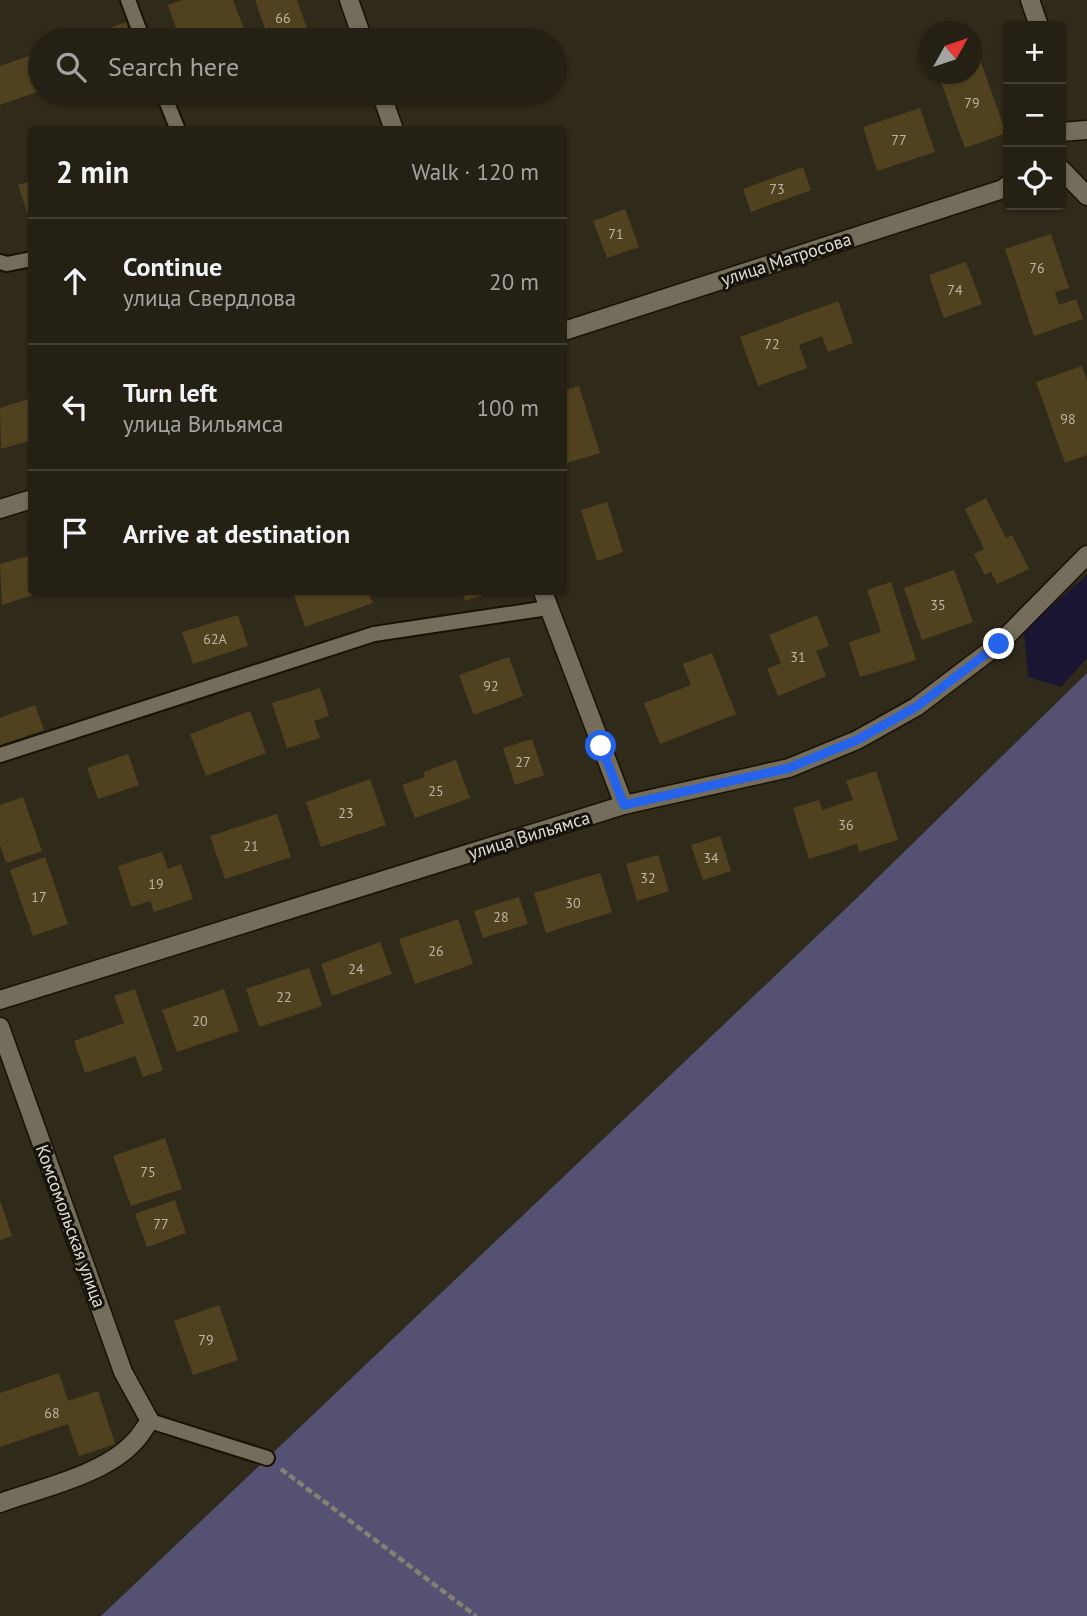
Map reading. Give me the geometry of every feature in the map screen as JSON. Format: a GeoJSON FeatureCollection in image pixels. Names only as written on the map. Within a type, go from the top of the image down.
{"type":"FeatureCollection","features":[{"type":"Feature","properties":{"kind":"street"},"geometry":{"type":"LineString","coordinates":[[349,0],[359,28]]}},
{"type":"Feature","properties":{"kind":"street"},"geometry":{"type":"LineString","coordinates":[[1030,0],[1037,21]]}},
{"type":"Feature","properties":{"kind":"street"},"geometry":{"type":"LineString","coordinates":[[385,105],[393,126]]}},
{"type":"Feature","properties":{"kind":"street"},"geometry":{"type":"LineString","coordinates":[[1066,132],[1087,130]]}},
{"type":"Feature","properties":{"kind":"street"},"geometry":{"type":"LineString","coordinates":[[1066,174],[1087,196]]}},
{"type":"Feature","properties":{"kind":"street","name":"улица Матросова"},"geometry":{"type":"LineString","coordinates":[[567,330],[1003,187]]}},
{"type":"Feature","properties":{"kind":"street"},"geometry":{"type":"LineString","coordinates":[[0,509],[28,500]]}},
{"type":"Feature","properties":{"kind":"street","name":"улица Вильямса"},"geometry":{"type":"LineString","coordinates":[[0,1000],[624,805],[789,768],[857,740],[916,707],[999,644],[1087,555]]}},
{"type":"Feature","properties":{"kind":"street"},"geometry":{"type":"LineString","coordinates":[[545,600],[624,805]]}},
{"type":"Feature","properties":{"kind":"street","name":"Комсомольская улица"},"geometry":{"type":"LineString","coordinates":[[0,1027],[123,1372],[150,1421]]}},
{"type":"Feature","properties":{"kind":"street"},"geometry":{"type":"LineString","coordinates":[[0,1503],[108,1462],[133,1444],[150,1421]]}},
{"type":"Feature","properties":{"kind":"lane"},"geometry":{"type":"LineString","coordinates":[[128,0],[138,28]]}},
{"type":"Feature","properties":{"kind":"lane"},"geometry":{"type":"LineString","coordinates":[[168,105],[176,126]]}},
{"type":"Feature","properties":{"kind":"lane"},"geometry":{"type":"LineString","coordinates":[[0,262],[7,264],[28,260]]}},
{"type":"Feature","properties":{"kind":"lane"},"geometry":{"type":"LineString","coordinates":[[0,755],[374,634],[545,600]]}},
{"type":"Feature","properties":{"kind":"lane"},"geometry":{"type":"LineString","coordinates":[[150,1421],[267,1458]]}},
{"type":"Feature","properties":{"kind":"path"},"geometry":{"type":"LineString","coordinates":[[267,1458],[476,1616]]}},
{"type":"Feature","properties":{"kind":"shaded area"},"geometry":{"type":"Polygon","coordinates":[[[1087,575],[1087,658],[1061,687],[1028,677],[1024,630],[1087,575]]]}},
{"type":"Feature","properties":{"kind":"shaded area"},"geometry":{"type":"Polygon","coordinates":[[[1087,673],[1087,1616],[101,1616],[859,896],[1087,673]]]}},
{"type":"Feature","properties":{"kind":"building"},"geometry":{"type":"Polygon","coordinates":[[[182,0],[233,0],[244,28],[176,28],[168,5],[182,0]]]}},
{"type":"Feature","properties":{"kind":"building"},"geometry":{"type":"Polygon","coordinates":[[[255,0],[297,0],[307,28],[265,28],[255,0]]]}},
{"type":"Feature","properties":{"kind":"building"},"geometry":{"type":"Polygon","coordinates":[[[126,22],[128,28],[110,28],[126,22]]]}},
{"type":"Feature","properties":{"kind":"building"},"geometry":{"type":"Polygon","coordinates":[[[28,56],[28,95],[0,105],[0,66],[28,56]]]}},
{"type":"Feature","properties":{"kind":"building"},"geometry":{"type":"Polygon","coordinates":[[[982,65],[1003,124],[1003,134],[965,148],[942,84],[982,84],[982,65]]]}},
{"type":"Feature","properties":{"kind":"building"},"geometry":{"type":"Polygon","coordinates":[[[920,108],[935,152],[877,171],[863,127],[920,108]]]}},
{"type":"Feature","properties":{"kind":"building"},"geometry":{"type":"Polygon","coordinates":[[[803,167],[811,190],[751,212],[743,189],[803,167]]]}},
{"type":"Feature","properties":{"kind":"building"},"geometry":{"type":"Polygon","coordinates":[[[28,182],[28,215],[18,185],[28,182]]]}},
{"type":"Feature","properties":{"kind":"building"},"geometry":{"type":"Polygon","coordinates":[[[625,209],[639,247],[607,258],[593,221],[625,209]]]}},
{"type":"Feature","properties":{"kind":"building"},"geometry":{"type":"Polygon","coordinates":[[[1051,234],[1069,288],[1055,292],[1059,305],[1076,299],[1083,319],[1034,336],[1005,249],[1051,234]]]}},
{"type":"Feature","properties":{"kind":"building"},"geometry":{"type":"Polygon","coordinates":[[[966,262],[982,304],[944,318],[929,275],[966,262]]]}},
{"type":"Feature","properties":{"kind":"building"},"geometry":{"type":"Polygon","coordinates":[[[838,301],[853,343],[828,352],[822,336],[799,345],[807,368],[758,386],[740,337],[838,301]]]}},
{"type":"Feature","properties":{"kind":"building"},"geometry":{"type":"Polygon","coordinates":[[[1082,366],[1087,381],[1087,455],[1065,463],[1036,382],[1082,366]]]}},
{"type":"Feature","properties":{"kind":"building"},"geometry":{"type":"Polygon","coordinates":[[[579,386],[600,453],[567,463],[567,390],[579,386]]]}},
{"type":"Feature","properties":{"kind":"building"},"geometry":{"type":"Polygon","coordinates":[[[28,399],[28,441],[1,449],[0,408],[28,399]]]}},
{"type":"Feature","properties":{"kind":"building"},"geometry":{"type":"Polygon","coordinates":[[[986,498],[1006,538],[1012,535],[1029,569],[997,584],[991,572],[985,575],[974,554],[984,549],[965,509],[986,498]]]}},
{"type":"Feature","properties":{"kind":"building"},"geometry":{"type":"Polygon","coordinates":[[[607,502],[623,552],[597,561],[581,510],[607,502]]]}},
{"type":"Feature","properties":{"kind":"building"},"geometry":{"type":"Polygon","coordinates":[[[28,556],[28,595],[34,595],[2,605],[0,564],[28,556]]]}},
{"type":"Feature","properties":{"kind":"building"},"geometry":{"type":"Polygon","coordinates":[[[954,570],[973,622],[922,640],[904,588],[954,570]]]}},
{"type":"Feature","properties":{"kind":"building"},"geometry":{"type":"Polygon","coordinates":[[[891,582],[916,660],[860,677],[849,642],[881,632],[867,590],[891,582]]]}},
{"type":"Feature","properties":{"kind":"building"},"geometry":{"type":"Polygon","coordinates":[[[294,595],[369,595],[373,603],[305,627],[294,595]]]}},
{"type":"Feature","properties":{"kind":"building"},"geometry":{"type":"Polygon","coordinates":[[[463,595],[484,595],[465,601],[463,595]]]}},
{"type":"Feature","properties":{"kind":"building"},"geometry":{"type":"Polygon","coordinates":[[[238,615],[248,646],[193,664],[182,632],[238,615]]]}},
{"type":"Feature","properties":{"kind":"building"},"geometry":{"type":"Polygon","coordinates":[[[817,615],[829,646],[816,651],[826,676],[778,696],[767,669],[781,663],[769,635],[817,615]]]}},
{"type":"Feature","properties":{"kind":"building"},"geometry":{"type":"Polygon","coordinates":[[[712,653],[736,714],[660,744],[644,703],[691,685],[683,664],[712,653]]]}},
{"type":"Feature","properties":{"kind":"building"},"geometry":{"type":"Polygon","coordinates":[[[509,657],[523,696],[474,715],[459,675],[509,657]]]}},
{"type":"Feature","properties":{"kind":"building"},"geometry":{"type":"Polygon","coordinates":[[[320,688],[329,716],[314,721],[320,738],[287,748],[272,703],[320,688]]]}},
{"type":"Feature","properties":{"kind":"building"},"geometry":{"type":"Polygon","coordinates":[[[35,705],[44,730],[0,745],[0,718],[35,705]]]}},
{"type":"Feature","properties":{"kind":"building"},"geometry":{"type":"Polygon","coordinates":[[[250,711],[266,753],[206,776],[190,734],[250,711]]]}},
{"type":"Feature","properties":{"kind":"building"},"geometry":{"type":"Polygon","coordinates":[[[532,739],[544,775],[515,785],[503,748],[532,739]]]}},
{"type":"Feature","properties":{"kind":"building"},"geometry":{"type":"Polygon","coordinates":[[[128,754],[139,785],[98,799],[87,768],[128,754]]]}},
{"type":"Feature","properties":{"kind":"building"},"geometry":{"type":"Polygon","coordinates":[[[456,760],[470,798],[415,818],[402,785],[425,777],[423,772],[456,760]]]}},
{"type":"Feature","properties":{"kind":"building"},"geometry":{"type":"Polygon","coordinates":[[[876,771],[898,840],[859,852],[857,844],[809,859],[793,808],[819,800],[822,810],[853,800],[846,781],[876,771]]]}},
{"type":"Feature","properties":{"kind":"building"},"geometry":{"type":"Polygon","coordinates":[[[370,779],[386,825],[321,847],[306,802],[370,779]]]}},
{"type":"Feature","properties":{"kind":"building"},"geometry":{"type":"Polygon","coordinates":[[[23,797],[42,851],[6,863],[0,845],[0,805],[23,797]]]}},
{"type":"Feature","properties":{"kind":"building"},"geometry":{"type":"Polygon","coordinates":[[[277,814],[291,857],[225,879],[210,836],[277,814]]]}},
{"type":"Feature","properties":{"kind":"building"},"geometry":{"type":"Polygon","coordinates":[[[720,836],[731,871],[703,880],[691,845],[720,836]]]}},
{"type":"Feature","properties":{"kind":"building"},"geometry":{"type":"Polygon","coordinates":[[[162,852],[168,869],[181,864],[193,899],[154,912],[150,901],[131,907],[118,866],[162,852]]]}},
{"type":"Feature","properties":{"kind":"building"},"geometry":{"type":"Polygon","coordinates":[[[658,855],[669,891],[637,901],[626,864],[658,855]]]}},
{"type":"Feature","properties":{"kind":"building"},"geometry":{"type":"Polygon","coordinates":[[[45,857],[68,924],[33,936],[10,870],[45,857]]]}},
{"type":"Feature","properties":{"kind":"building"},"geometry":{"type":"Polygon","coordinates":[[[600,873],[612,912],[546,933],[534,893],[600,873]]]}},
{"type":"Feature","properties":{"kind":"building"},"geometry":{"type":"Polygon","coordinates":[[[519,897],[528,924],[483,938],[474,911],[519,897]]]}},
{"type":"Feature","properties":{"kind":"building"},"geometry":{"type":"Polygon","coordinates":[[[458,919],[473,964],[415,984],[399,939],[458,919]]]}},
{"type":"Feature","properties":{"kind":"building"},"geometry":{"type":"Polygon","coordinates":[[[380,942],[392,974],[332,996],[321,964],[380,942]]]}},
{"type":"Feature","properties":{"kind":"building"},"geometry":{"type":"Polygon","coordinates":[[[309,968],[322,1006],[259,1027],[246,989],[309,968]]]}},
{"type":"Feature","properties":{"kind":"building"},"geometry":{"type":"Polygon","coordinates":[[[135,989],[163,1070],[143,1077],[135,1056],[85,1073],[74,1041],[124,1023],[114,996],[135,989]]]}},
{"type":"Feature","properties":{"kind":"building"},"geometry":{"type":"Polygon","coordinates":[[[224,989],[239,1031],[177,1052],[162,1010],[224,989]]]}},
{"type":"Feature","properties":{"kind":"building"},"geometry":{"type":"Polygon","coordinates":[[[165,1138],[182,1189],[131,1206],[113,1156],[165,1138]]]}},
{"type":"Feature","properties":{"kind":"building"},"geometry":{"type":"Polygon","coordinates":[[[0,1200],[12,1236],[0,1240],[0,1200]]]}},
{"type":"Feature","properties":{"kind":"building"},"geometry":{"type":"Polygon","coordinates":[[[175,1200],[186,1233],[147,1247],[135,1214],[175,1200]]]}},
{"type":"Feature","properties":{"kind":"building"},"geometry":{"type":"Polygon","coordinates":[[[219,1305],[238,1360],[193,1375],[174,1321],[219,1305]]]}},
{"type":"Feature","properties":{"kind":"building"},"geometry":{"type":"Polygon","coordinates":[[[59,1373],[68,1401],[98,1391],[115,1444],[79,1456],[68,1424],[0,1447],[0,1393],[59,1373]]]}},
{"type":"Feature","properties":{"kind":"route"},"geometry":{"type":"LineString","coordinates":[[601,746],[624,805],[789,768],[857,740],[916,707],[999,644]]}}]}
